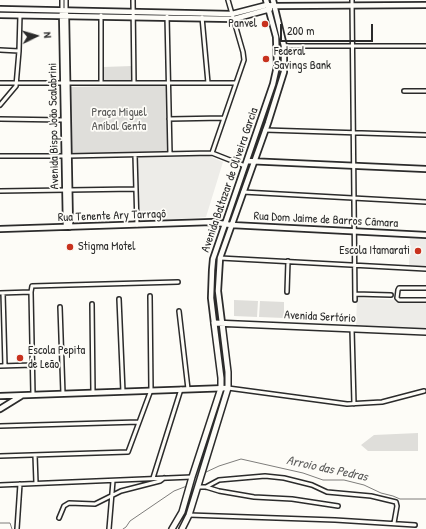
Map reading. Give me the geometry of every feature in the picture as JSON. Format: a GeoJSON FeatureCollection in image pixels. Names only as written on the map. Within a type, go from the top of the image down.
{"type":"FeatureCollection","features":[{"type":"Feature","properties":{"kind":"main road","name":"Avenida Baltazar de Oliveira Garcia"},"geometry":{"type":"LineString","coordinates":[[182,529],[189,515],[231,388],[218,291],[220,258],[282,80],[284,67],[284,46],[273,0]]}},
{"type":"Feature","properties":{"kind":"main road"},"geometry":{"type":"LineString","coordinates":[[0,9],[232,14],[267,5],[275,6],[304,3],[352,2],[426,5]]}},
{"type":"Feature","properties":{"kind":"main road"},"geometry":{"type":"LineString","coordinates":[[0,15],[234,19],[267,5]]}},
{"type":"Feature","properties":{"kind":"main road","name":"Avenida Baltazar de Oliveira Garcia"},"geometry":{"type":"LineString","coordinates":[[172,529],[182,512],[221,388],[211,298],[213,259],[273,84],[277,66],[276,37],[267,5]]}},
{"type":"Feature","properties":{"kind":"main road","name":"Avenida Bispo João Scalabrini"},"geometry":{"type":"LineString","coordinates":[[64,10],[68,227]]}},
{"type":"Feature","properties":{"kind":"main road"},"geometry":{"type":"LineString","coordinates":[[246,163],[254,161],[426,168]]}},
{"type":"Feature","properties":{"kind":"main road","name":"Rua Tenente Ary Tarragô"},"geometry":{"type":"LineString","coordinates":[[0,229],[212,222],[225,224]]}},
{"type":"Feature","properties":{"kind":"main road","name":"Rua Dom Jaime de Barros Câmara"},"geometry":{"type":"LineString","coordinates":[[225,224],[426,235]]}},
{"type":"Feature","properties":{"kind":"main road","name":"Avenida Sertório"},"geometry":{"type":"LineString","coordinates":[[214,323],[426,332]]}},
{"type":"Feature","properties":{"kind":"main road"},"geometry":{"type":"LineString","coordinates":[[0,396],[231,388]]}},
{"type":"Feature","properties":{"kind":"main road"},"geometry":{"type":"LineString","coordinates":[[0,409],[23,395]]}},
{"type":"Feature","properties":{"kind":"street","name":"Avenida Bispo João Scalabrini"},"geometry":{"type":"LineString","coordinates":[[62,0],[64,10]]}},
{"type":"Feature","properties":{"kind":"street","name":"Avenida Bispo João Scalabrini"},"geometry":{"type":"LineString","coordinates":[[64,10],[66,0]]}},
{"type":"Feature","properties":{"kind":"street"},"geometry":{"type":"LineString","coordinates":[[133,0],[134,83]]}},
{"type":"Feature","properties":{"kind":"street"},"geometry":{"type":"LineString","coordinates":[[212,154],[243,63],[244,56],[228,0]]}},
{"type":"Feature","properties":{"kind":"street"},"geometry":{"type":"LineString","coordinates":[[352,2],[355,300]]}},
{"type":"Feature","properties":{"kind":"street"},"geometry":{"type":"LineString","coordinates":[[0,105],[14,90],[16,83],[19,51],[20,9]]}},
{"type":"Feature","properties":{"kind":"street"},"geometry":{"type":"LineString","coordinates":[[100,11],[101,83]]}},
{"type":"Feature","properties":{"kind":"street"},"geometry":{"type":"LineString","coordinates":[[167,12],[170,154]]}},
{"type":"Feature","properties":{"kind":"street"},"geometry":{"type":"LineString","coordinates":[[202,13],[208,83]]}},
{"type":"Feature","properties":{"kind":"street"},"geometry":{"type":"LineString","coordinates":[[284,46],[426,46]]}},
{"type":"Feature","properties":{"kind":"street"},"geometry":{"type":"LineString","coordinates":[[0,50],[19,51]]}},
{"type":"Feature","properties":{"kind":"street"},"geometry":{"type":"LineString","coordinates":[[0,84],[236,84]]}},
{"type":"Feature","properties":{"kind":"street"},"geometry":{"type":"LineString","coordinates":[[404,91],[426,91]]}},
{"type":"Feature","properties":{"kind":"street"},"geometry":{"type":"LineString","coordinates":[[169,119],[224,118]]}},
{"type":"Feature","properties":{"kind":"street"},"geometry":{"type":"LineString","coordinates":[[0,119],[66,120]]}},
{"type":"Feature","properties":{"kind":"street"},"geometry":{"type":"LineString","coordinates":[[265,130],[426,135]]}},
{"type":"Feature","properties":{"kind":"street"},"geometry":{"type":"LineString","coordinates":[[0,156],[212,154],[246,163]]}},
{"type":"Feature","properties":{"kind":"street"},"geometry":{"type":"LineString","coordinates":[[135,155],[137,225]]}},
{"type":"Feature","properties":{"kind":"street"},"geometry":{"type":"LineString","coordinates":[[0,191],[136,189]]}},
{"type":"Feature","properties":{"kind":"street"},"geometry":{"type":"LineString","coordinates":[[244,192],[426,202]]}},
{"type":"Feature","properties":{"kind":"street"},"geometry":{"type":"LineString","coordinates":[[220,258],[426,269]]}},
{"type":"Feature","properties":{"kind":"street"},"geometry":{"type":"LineString","coordinates":[[288,261],[288,292]]}},
{"type":"Feature","properties":{"kind":"street"},"geometry":{"type":"LineString","coordinates":[[33,395],[31,287],[178,282]]}},
{"type":"Feature","properties":{"kind":"street"},"geometry":{"type":"LineString","coordinates":[[426,288],[400,288],[398,290],[399,300],[426,300]]}},
{"type":"Feature","properties":{"kind":"street"},"geometry":{"type":"LineString","coordinates":[[5,366],[1,293],[30,292]]}},
{"type":"Feature","properties":{"kind":"street"},"geometry":{"type":"LineString","coordinates":[[355,294],[391,295]]}},
{"type":"Feature","properties":{"kind":"street"},"geometry":{"type":"LineString","coordinates":[[0,456],[128,452],[151,390],[150,296]]}},
{"type":"Feature","properties":{"kind":"street"},"geometry":{"type":"LineString","coordinates":[[119,299],[123,392]]}},
{"type":"Feature","properties":{"kind":"street"},"geometry":{"type":"LineString","coordinates":[[92,304],[93,393]]}},
{"type":"Feature","properties":{"kind":"street"},"geometry":{"type":"LineString","coordinates":[[60,307],[63,394]]}},
{"type":"Feature","properties":{"kind":"street"},"geometry":{"type":"LineString","coordinates":[[178,311],[188,389]]}},
{"type":"Feature","properties":{"kind":"street"},"geometry":{"type":"LineString","coordinates":[[352,329],[354,404]]}},
{"type":"Feature","properties":{"kind":"street"},"geometry":{"type":"LineString","coordinates":[[0,344],[4,343]]}},
{"type":"Feature","properties":{"kind":"street"},"geometry":{"type":"LineString","coordinates":[[0,366],[33,365]]}},
{"type":"Feature","properties":{"kind":"street"},"geometry":{"type":"LineString","coordinates":[[231,388],[324,402],[354,404],[392,400],[424,391]]}},
{"type":"Feature","properties":{"kind":"street"},"geometry":{"type":"LineString","coordinates":[[153,478],[181,389]]}},
{"type":"Feature","properties":{"kind":"street"},"geometry":{"type":"LineString","coordinates":[[0,426],[139,422]]}},
{"type":"Feature","properties":{"kind":"street"},"geometry":{"type":"LineString","coordinates":[[35,455],[36,483]]}},
{"type":"Feature","properties":{"kind":"street"},"geometry":{"type":"LineString","coordinates":[[206,487],[219,480],[265,476],[284,478],[312,485],[327,492],[371,496],[397,503],[394,523]]}},
{"type":"Feature","properties":{"kind":"street"},"geometry":{"type":"LineString","coordinates":[[0,485],[153,478],[192,478]]}},
{"type":"Feature","properties":{"kind":"street"},"geometry":{"type":"LineString","coordinates":[[59,518],[64,506],[69,503],[94,504],[112,495],[160,481],[164,478]]}},
{"type":"Feature","properties":{"kind":"street"},"geometry":{"type":"LineString","coordinates":[[109,529],[113,481]]}},
{"type":"Feature","properties":{"kind":"street"},"geometry":{"type":"LineString","coordinates":[[17,529],[20,484]]}},
{"type":"Feature","properties":{"kind":"street"},"geometry":{"type":"LineString","coordinates":[[198,487],[206,487],[219,491],[254,497],[292,499],[338,506]]}},
{"type":"Feature","properties":{"kind":"street"},"geometry":{"type":"LineString","coordinates":[[189,515],[335,520],[415,525]]}},
{"type":"Feature","properties":{"kind":"shaded area"},"geometry":{"type":"Polygon","coordinates":[[[209,156],[223,162],[206,217],[139,222],[137,157],[209,156]]]}},
{"type":"Feature","properties":{"kind":"shaded area","name":"Escola Itamarati"},"geometry":{"type":"Polygon","coordinates":[[[410,235],[426,236],[426,267],[409,266],[410,235]]]}},
{"type":"Feature","properties":{"kind":"shaded area"},"geometry":{"type":"Polygon","coordinates":[[[357,298],[426,301],[426,329],[356,326],[357,298]]]}},
{"type":"Feature","properties":{"kind":"green space"},"geometry":{"type":"Polygon","coordinates":[[[132,66],[132,82],[103,83],[103,67],[132,66]]]}},
{"type":"Feature","properties":{"kind":"green space","name":"Praça Miguel Aníbal Genta"},"geometry":{"type":"Polygon","coordinates":[[[166,85],[169,152],[71,154],[70,87],[166,85]]]}},
{"type":"Feature","properties":{"kind":"green space"},"geometry":{"type":"Polygon","coordinates":[[[234,300],[258,301],[257,317],[234,316],[234,300]]]}},
{"type":"Feature","properties":{"kind":"green space"},"geometry":{"type":"Polygon","coordinates":[[[260,301],[284,302],[284,318],[259,317],[260,301]]]}},
{"type":"Feature","properties":{"kind":"green space"},"geometry":{"type":"Polygon","coordinates":[[[418,433],[418,451],[368,451],[361,445],[374,435],[418,433]]]}},
{"type":"Feature","properties":{"kind":"waterway","name":"Arroio das Pedras"},"geometry":{"type":"LineString","coordinates":[[204,473],[219,466],[241,459],[303,473],[323,480],[344,480],[364,485],[381,493],[400,499],[426,499]]}},
{"type":"Feature","properties":{"kind":"waterway","name":"Arroio das Pedras"},"geometry":{"type":"LineString","coordinates":[[123,529],[130,521],[174,491],[187,486]]}},
{"type":"Feature","properties":{"kind":"waterway","name":"Arroio das Pedras"},"geometry":{"type":"LineString","coordinates":[[0,523],[10,523],[12,529]]}},
{"type":"Feature","properties":{"kind":"place","name":"Panvel"},"geometry":{"type":"Point","coordinates":[265,24]}},
{"type":"Feature","properties":{"kind":"place","name":"Federal Savings Bank"},"geometry":{"type":"Point","coordinates":[266,59]}},
{"type":"Feature","properties":{"kind":"place","name":"Stigma Motel"},"geometry":{"type":"Point","coordinates":[70,247]}},
{"type":"Feature","properties":{"kind":"place","name":"Escola Itamarati"},"geometry":{"type":"Point","coordinates":[418,251]}},
{"type":"Feature","properties":{"kind":"place","name":"Escola Pepita de Leão"},"geometry":{"type":"Point","coordinates":[20,358]}}]}
